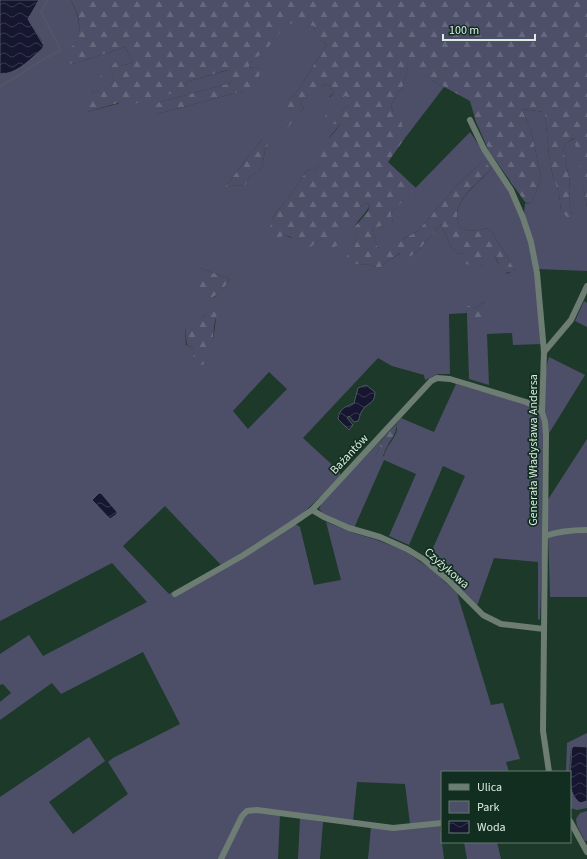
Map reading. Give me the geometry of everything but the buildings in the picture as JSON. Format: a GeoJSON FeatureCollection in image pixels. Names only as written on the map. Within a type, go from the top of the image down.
{"type":"FeatureCollection","features":[{"type":"Feature","properties":{"kind":"street","name":"Generała Władysława Andersa"},"geometry":{"type":"LineString","coordinates":[[470,120],[484,149],[511,190],[528,232],[536,265],[544,352],[542,412],[545,422],[546,435],[543,731],[549,771]]}},
{"type":"Feature","properties":{"kind":"street"},"geometry":{"type":"LineString","coordinates":[[544,352],[571,320],[587,286]]}},
{"type":"Feature","properties":{"kind":"street","name":"Bażantów"},"geometry":{"type":"LineString","coordinates":[[174,594],[242,556],[312,510],[379,439],[425,387],[437,378],[450,379],[526,402],[535,406],[542,412]]}},
{"type":"Feature","properties":{"kind":"street","name":"Czyżykowa"},"geometry":{"type":"LineString","coordinates":[[312,510],[349,528],[387,540],[407,549],[423,559],[448,580],[483,615],[502,624],[544,629]]}},
{"type":"Feature","properties":{"kind":"street"},"geometry":{"type":"LineString","coordinates":[[545,536],[558,532],[587,530]]}},
{"type":"Feature","properties":{"kind":"street"},"geometry":{"type":"LineString","coordinates":[[221,859],[242,816],[250,810],[393,828],[441,823]]}},
{"type":"Feature","properties":{"kind":"street"},"geometry":{"type":"LineString","coordinates":[[571,823],[587,852]]}},
{"type":"Feature","properties":{"kind":"green space"},"geometry":{"type":"Polygon","coordinates":[[[39,0],[71,0],[79,22],[79,34],[75,44],[67,51],[68,64],[77,63],[125,47],[133,63],[120,66],[110,66],[114,82],[100,91],[91,93],[87,112],[185,86],[186,82],[228,70],[231,83],[156,103],[157,114],[243,91],[258,69],[255,67],[249,68],[249,63],[266,49],[287,22],[314,26],[318,37],[321,41],[327,44],[299,89],[289,100],[292,111],[280,123],[280,128],[288,126],[304,108],[300,104],[309,90],[319,90],[325,84],[330,86],[334,93],[329,97],[345,96],[349,98],[349,105],[342,111],[336,124],[340,125],[330,136],[315,171],[311,169],[307,170],[290,196],[275,214],[271,222],[281,237],[285,235],[311,247],[320,239],[324,240],[327,246],[341,239],[347,223],[357,209],[367,203],[370,204],[356,225],[355,235],[357,241],[353,249],[354,264],[370,265],[380,268],[387,261],[401,253],[411,256],[418,251],[441,224],[451,247],[459,254],[465,253],[476,264],[482,266],[484,247],[489,249],[495,256],[502,272],[516,272],[493,233],[487,228],[474,231],[461,228],[457,219],[460,203],[472,188],[491,169],[485,161],[483,161],[457,185],[418,231],[383,249],[380,249],[377,246],[372,229],[374,227],[381,227],[393,223],[391,213],[470,132],[507,187],[527,235],[535,273],[542,344],[513,345],[512,333],[487,334],[489,385],[469,379],[467,317],[486,317],[485,302],[473,309],[467,306],[467,313],[449,314],[450,374],[438,374],[425,380],[424,375],[392,366],[378,358],[303,438],[340,472],[340,475],[317,500],[292,522],[300,527],[314,585],[341,580],[326,522],[405,551],[432,570],[457,593],[491,705],[503,703],[520,759],[506,762],[509,771],[441,771],[441,821],[410,824],[405,784],[357,782],[353,821],[250,808],[219,859],[0,859],[0,797],[89,737],[105,761],[49,802],[73,834],[128,794],[108,762],[113,758],[180,724],[143,652],[61,694],[52,683],[0,720],[0,702],[11,693],[3,684],[0,685],[0,654],[29,635],[43,656],[147,602],[112,563],[0,621],[0,74],[12,72],[18,69],[42,49],[42,41],[28,19],[39,0]],[[262,139],[225,187],[236,185],[245,186],[250,176],[258,172],[262,167],[265,150],[268,145],[262,139]],[[200,268],[214,298],[230,279],[200,268]],[[206,314],[201,319],[185,327],[186,345],[194,348],[193,361],[213,341],[216,318],[206,314]],[[269,372],[233,411],[248,429],[287,389],[269,372]],[[165,506],[123,546],[169,594],[221,565],[165,506]]]}},
{"type":"Feature","properties":{"kind":"green space"},"geometry":{"type":"Polygon","coordinates":[[[71,0],[587,0],[587,207],[574,138],[566,143],[563,149],[569,177],[569,204],[573,215],[568,218],[561,211],[559,193],[553,177],[549,156],[545,112],[522,109],[531,130],[541,177],[536,193],[530,204],[525,202],[489,151],[476,122],[470,101],[408,67],[402,90],[398,92],[391,105],[393,113],[401,120],[405,138],[388,162],[416,188],[391,213],[393,223],[374,227],[372,229],[377,246],[380,249],[384,248],[391,240],[403,239],[418,231],[457,185],[483,161],[485,161],[491,169],[472,188],[460,203],[457,219],[461,228],[474,231],[487,228],[493,233],[517,276],[515,277],[509,272],[503,273],[495,257],[487,248],[484,248],[485,266],[465,264],[465,253],[459,254],[451,247],[441,224],[418,251],[411,256],[404,257],[400,253],[387,261],[380,268],[370,265],[354,264],[347,256],[357,241],[353,233],[353,229],[368,211],[370,204],[367,203],[356,210],[349,220],[340,244],[330,249],[323,240],[320,239],[309,247],[294,241],[291,237],[285,235],[281,237],[281,245],[275,244],[270,230],[271,222],[275,214],[290,196],[307,170],[311,169],[315,171],[319,164],[316,161],[320,151],[340,125],[326,125],[324,119],[327,113],[342,111],[349,105],[349,98],[345,96],[339,100],[329,98],[334,93],[330,86],[325,84],[319,90],[314,92],[309,91],[300,104],[304,108],[288,127],[280,128],[280,123],[291,111],[287,108],[289,100],[299,89],[327,44],[321,41],[315,33],[314,26],[287,23],[266,49],[249,63],[249,68],[255,67],[261,71],[255,85],[243,91],[157,114],[154,105],[156,103],[231,83],[227,70],[186,82],[184,90],[123,107],[118,103],[87,112],[82,110],[87,105],[87,97],[91,93],[100,91],[94,77],[97,74],[102,76],[107,86],[114,82],[110,67],[116,62],[120,66],[133,63],[125,47],[77,63],[68,64],[62,59],[67,50],[76,42],[79,32],[78,15],[71,0]]]}},
{"type":"Feature","properties":{"kind":"green space"},"geometry":{"type":"Polygon","coordinates":[[[408,66],[444,87],[405,138],[393,113],[391,105],[398,92],[402,90],[408,66]]]}},
{"type":"Feature","properties":{"kind":"green space"},"geometry":{"type":"Polygon","coordinates":[[[522,109],[545,112],[549,156],[553,177],[559,193],[561,211],[573,215],[569,204],[569,177],[563,149],[566,143],[575,138],[587,207],[587,271],[538,269],[524,213],[525,203],[530,204],[536,193],[541,177],[531,130],[522,109]]]}},
{"type":"Feature","properties":{"kind":"green space"},"geometry":{"type":"Polygon","coordinates":[[[262,139],[266,140],[268,145],[265,150],[262,167],[258,172],[250,176],[245,186],[236,185],[225,187],[262,139]]]}},
{"type":"Feature","properties":{"kind":"green space"},"geometry":{"type":"Polygon","coordinates":[[[200,268],[230,279],[220,292],[207,301],[197,293],[200,268]]]}},
{"type":"Feature","properties":{"kind":"green space"},"geometry":{"type":"Polygon","coordinates":[[[584,301],[587,303],[587,327],[575,321],[584,301]]]}},
{"type":"Feature","properties":{"kind":"green space"},"geometry":{"type":"Polygon","coordinates":[[[486,302],[486,317],[467,317],[467,306],[470,306],[473,309],[486,302]]]}},
{"type":"Feature","properties":{"kind":"green space"},"geometry":{"type":"Polygon","coordinates":[[[211,309],[217,314],[213,339],[214,346],[204,364],[196,367],[193,361],[194,348],[187,345],[185,327],[189,319],[201,319],[206,314],[207,310],[211,309]]]}},
{"type":"Feature","properties":{"kind":"green space"},"geometry":{"type":"Polygon","coordinates":[[[549,357],[585,375],[548,435],[544,396],[545,375],[549,357]]]}},
{"type":"Feature","properties":{"kind":"green space"},"geometry":{"type":"Polygon","coordinates":[[[456,384],[525,404],[536,409],[540,414],[543,426],[542,558],[540,619],[538,620],[538,562],[494,558],[477,606],[430,559],[429,557],[465,476],[443,466],[409,545],[389,536],[416,474],[384,460],[354,528],[324,514],[319,509],[322,502],[383,438],[375,457],[384,456],[396,433],[397,424],[401,418],[434,432],[456,384]]]}},
{"type":"Feature","properties":{"kind":"green space"},"geometry":{"type":"Polygon","coordinates":[[[397,423],[395,434],[383,455],[381,458],[375,460],[383,438],[397,423]]]}},
{"type":"Feature","properties":{"kind":"green space"},"geometry":{"type":"Polygon","coordinates":[[[587,439],[587,597],[550,597],[547,501],[587,439]]]}},
{"type":"Feature","properties":{"kind":"green space"},"geometry":{"type":"Polygon","coordinates":[[[587,733],[587,747],[573,746],[571,749],[569,771],[566,771],[567,743],[587,733]]]}},
{"type":"Feature","properties":{"kind":"green space"},"geometry":{"type":"Polygon","coordinates":[[[571,786],[576,799],[580,802],[587,801],[587,808],[577,810],[571,808],[571,786]]]}},
{"type":"Feature","properties":{"kind":"green space"},"geometry":{"type":"Polygon","coordinates":[[[587,811],[587,841],[585,841],[577,826],[576,819],[580,813],[587,811]]]}},
{"type":"Feature","properties":{"kind":"green space"},"geometry":{"type":"Polygon","coordinates":[[[252,812],[280,815],[278,859],[223,859],[244,816],[252,812]]]}},
{"type":"Feature","properties":{"kind":"green space"},"geometry":{"type":"Polygon","coordinates":[[[300,818],[323,822],[320,859],[298,859],[300,818]]]}},
{"type":"Feature","properties":{"kind":"green space"},"geometry":{"type":"Polygon","coordinates":[[[440,826],[444,859],[368,859],[371,827],[440,826]]]}},
{"type":"Feature","properties":{"kind":"green space"},"geometry":{"type":"Polygon","coordinates":[[[464,843],[497,843],[501,859],[467,859],[464,843]]]}},
{"type":"Feature","properties":{"kind":"water"},"geometry":{"type":"Polygon","coordinates":[[[0,0],[39,0],[28,19],[44,46],[18,69],[12,72],[0,74],[0,0]]]}},
{"type":"Feature","properties":{"kind":"water"},"geometry":{"type":"Polygon","coordinates":[[[366,385],[375,392],[374,399],[364,408],[358,421],[354,422],[349,416],[347,418],[353,425],[349,430],[338,419],[340,412],[343,408],[354,403],[358,388],[366,385]]]}},
{"type":"Feature","properties":{"kind":"water"},"geometry":{"type":"Polygon","coordinates":[[[99,493],[101,493],[117,512],[117,514],[110,519],[92,500],[99,493]]]}},
{"type":"Feature","properties":{"kind":"water"},"geometry":{"type":"Polygon","coordinates":[[[573,746],[587,747],[587,801],[580,803],[576,799],[571,789],[570,771],[573,746]]]}},
{"type":"Feature","properties":{"kind":"waterway"},"geometry":{"type":"LineString","coordinates":[[48,0],[41,12],[61,50],[60,51]]}},
{"type":"Feature","properties":{"kind":"waterway"},"geometry":{"type":"LineString","coordinates":[[0,88],[5,83],[46,57],[58,52]]}}]}
